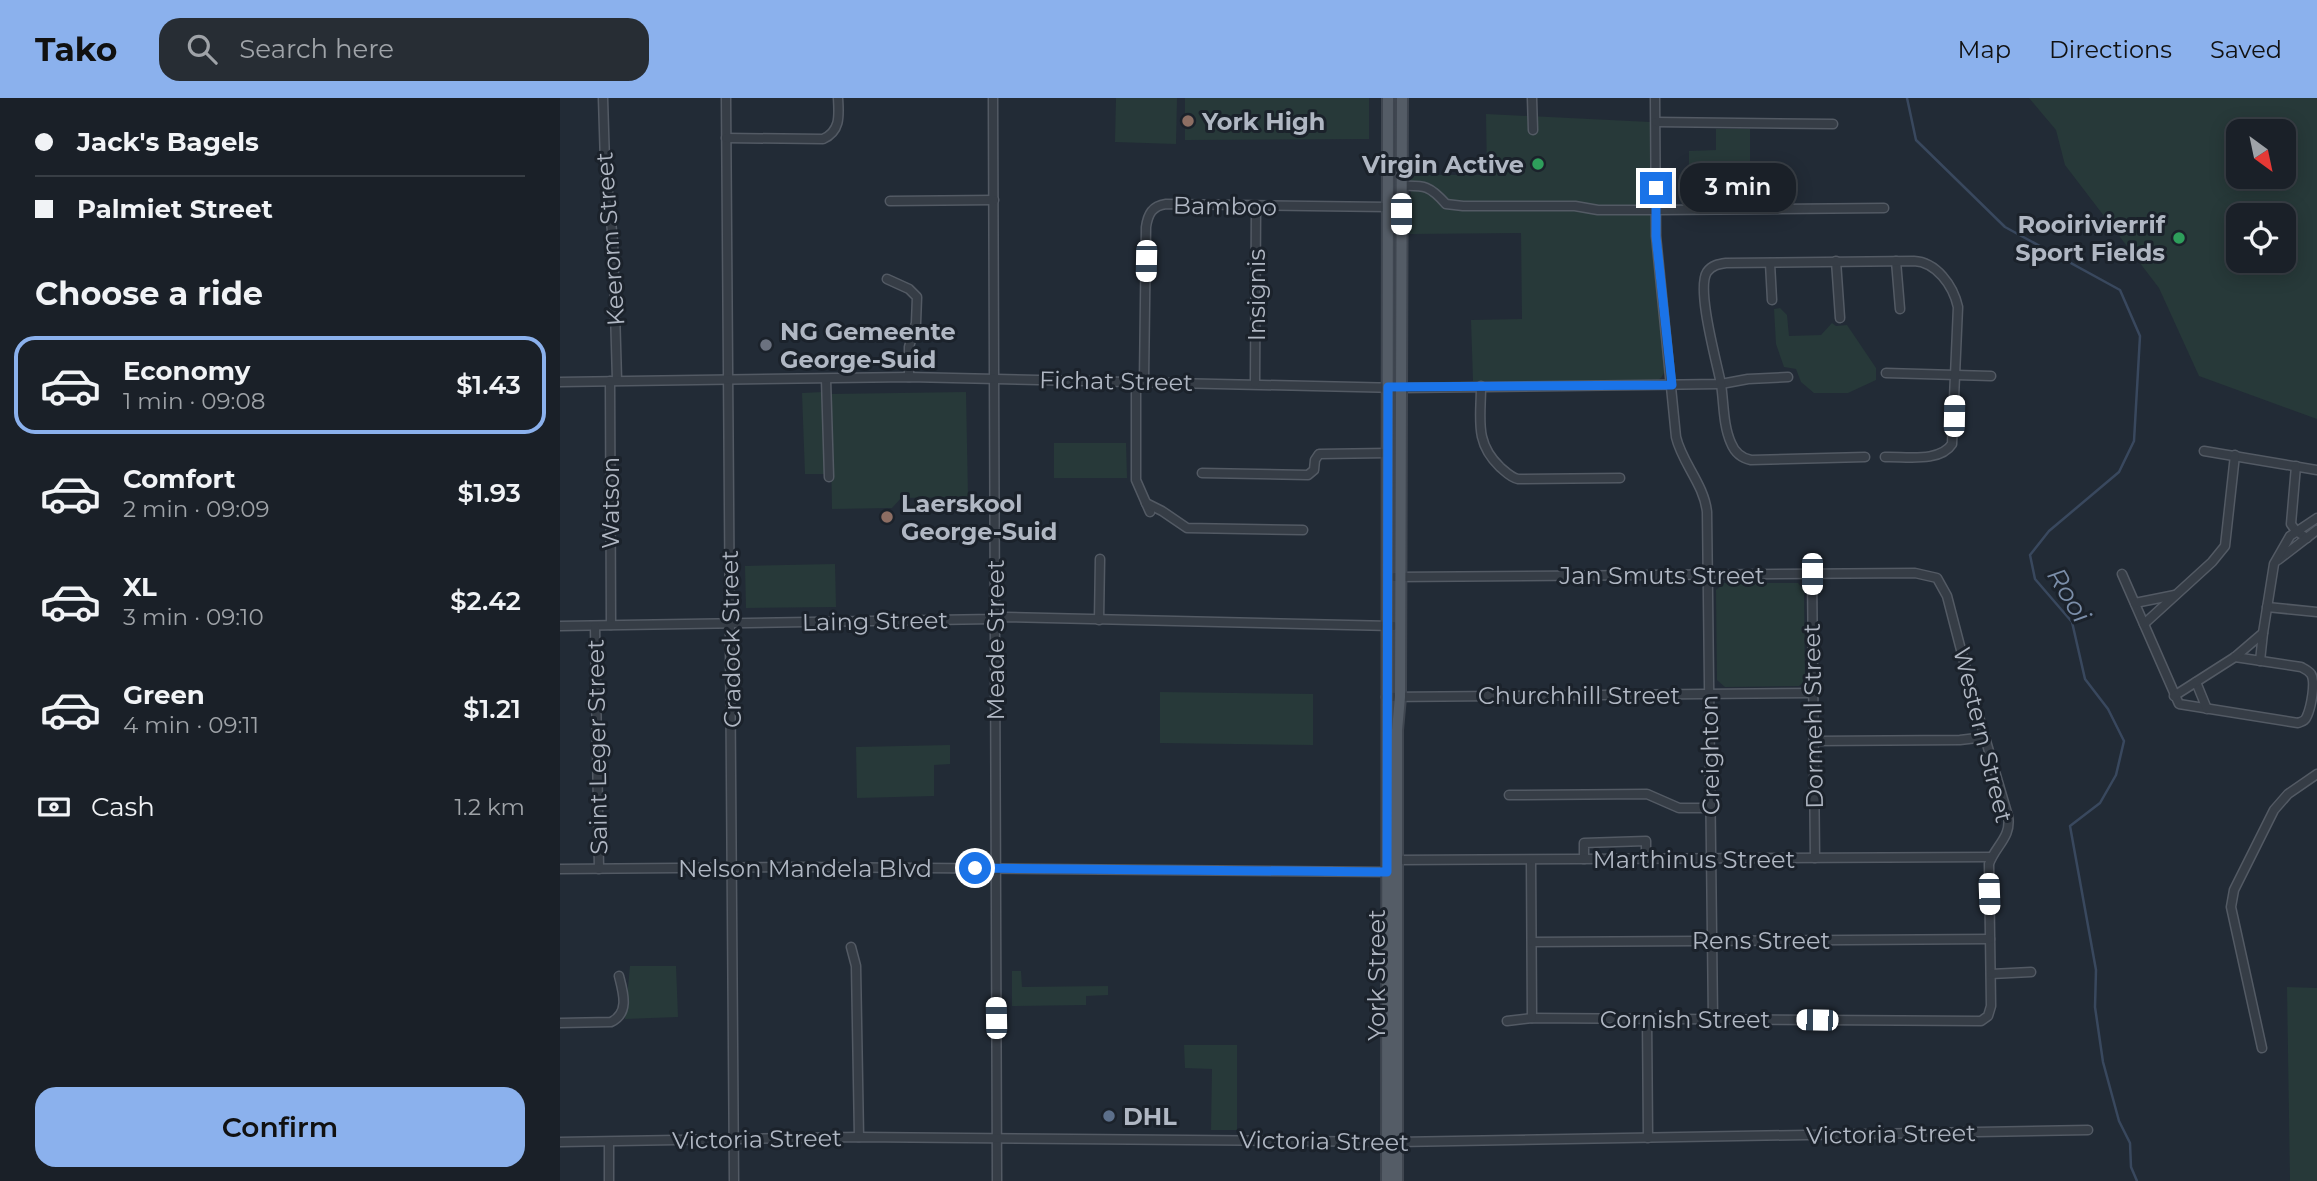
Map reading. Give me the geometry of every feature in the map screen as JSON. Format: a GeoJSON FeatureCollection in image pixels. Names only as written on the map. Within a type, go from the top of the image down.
{"type":"FeatureCollection","features":[{"type":"Feature","properties":{"kind":"main road","name":"York Street"},"geometry":{"type":"LineString","coordinates":[[1387,1181],[1392,1142],[1397,730],[1400,697],[1400,577],[1388,207],[1388,98]]}},
{"type":"Feature","properties":{"kind":"main road","name":"York Street"},"geometry":{"type":"LineString","coordinates":[[1397,1181],[1392,1142],[1386,697],[1388,453],[1394,388],[1402,98]]}},
{"type":"Feature","properties":{"kind":"street","name":"Keerom Street"},"geometry":{"type":"LineString","coordinates":[[603,98],[605,163],[613,241],[613,381]]}},
{"type":"Feature","properties":{"kind":"street","name":"Cradock Street"},"geometry":{"type":"LineString","coordinates":[[726,98],[734,1181]]}},
{"type":"Feature","properties":{"kind":"street"},"geometry":{"type":"LineString","coordinates":[[726,138],[823,139],[835,130],[839,121],[838,98]]}},
{"type":"Feature","properties":{"kind":"street","name":"Meade Street"},"geometry":{"type":"LineString","coordinates":[[993,98],[997,1181]]}},
{"type":"Feature","properties":{"kind":"street"},"geometry":{"type":"LineString","coordinates":[[1532,98],[1532,130]]}},
{"type":"Feature","properties":{"kind":"street","name":"Creighton"},"geometry":{"type":"LineString","coordinates":[[1655,98],[1656,236],[1677,442],[1706,503],[1713,1018]]}},
{"type":"Feature","properties":{"kind":"street"},"geometry":{"type":"LineString","coordinates":[[1656,122],[1833,124]]}},
{"type":"Feature","properties":{"kind":"street"},"geometry":{"type":"LineString","coordinates":[[1401,186],[1427,187],[1451,206],[1575,206],[1598,210],[1884,208]]}},
{"type":"Feature","properties":{"kind":"street"},"geometry":{"type":"LineString","coordinates":[[890,201],[994,200]]}},
{"type":"Feature","properties":{"kind":"street","name":"Bamboo"},"geometry":{"type":"LineString","coordinates":[[1140,381],[1146,227],[1150,212],[1159,205],[1388,207]]}},
{"type":"Feature","properties":{"kind":"street","name":"Insignis"},"geometry":{"type":"LineString","coordinates":[[1255,383],[1256,207]]}},
{"type":"Feature","properties":{"kind":"street"},"geometry":{"type":"LineString","coordinates":[[1836,261],[1840,318]]}},
{"type":"Feature","properties":{"kind":"street"},"geometry":{"type":"LineString","coordinates":[[1865,457],[1744,458],[1737,454],[1730,442],[1725,421],[1721,384],[1711,341],[1704,281],[1709,269],[1718,264],[1836,261],[1924,261],[1932,265],[1956,298],[1958,318],[1953,437],[1950,449],[1944,453],[1885,457]]}},
{"type":"Feature","properties":{"kind":"street"},"geometry":{"type":"LineString","coordinates":[[1896,261],[1900,309]]}},
{"type":"Feature","properties":{"kind":"street"},"geometry":{"type":"LineString","coordinates":[[1770,263],[1772,300]]}},
{"type":"Feature","properties":{"kind":"street"},"geometry":{"type":"LineString","coordinates":[[887,279],[909,289],[917,297],[916,323],[909,347],[909,377]]}},
{"type":"Feature","properties":{"kind":"street"},"geometry":{"type":"LineString","coordinates":[[1886,373],[1991,376]]}},
{"type":"Feature","properties":{"kind":"street","name":"Fichat Street"},"geometry":{"type":"LineString","coordinates":[[560,382],[909,377],[1394,388],[1721,384],[1748,379],[1788,377]]}},
{"type":"Feature","properties":{"kind":"street"},"geometry":{"type":"LineString","coordinates":[[826,379],[829,477]]}},
{"type":"Feature","properties":{"kind":"street","name":"Watson"},"geometry":{"type":"LineString","coordinates":[[611,625],[613,381]]}},
{"type":"Feature","properties":{"kind":"street"},"geometry":{"type":"LineString","coordinates":[[1140,381],[1136,480],[1148,508],[1162,511],[1187,528],[1303,530]]}},
{"type":"Feature","properties":{"kind":"street"},"geometry":{"type":"LineString","coordinates":[[1480,386],[1482,441],[1486,452],[1508,474],[1518,479],[1620,478]]}},
{"type":"Feature","properties":{"kind":"street"},"geometry":{"type":"LineString","coordinates":[[2204,451],[2317,470]]}},
{"type":"Feature","properties":{"kind":"street"},"geometry":{"type":"LineString","coordinates":[[1202,473],[1308,475],[1314,470],[1315,460],[1320,454],[1388,453]]}},
{"type":"Feature","properties":{"kind":"street"},"geometry":{"type":"LineString","coordinates":[[2144,624],[2212,562],[2225,546],[2235,455]]}},
{"type":"Feature","properties":{"kind":"street"},"geometry":{"type":"LineString","coordinates":[[2296,466],[2291,521],[2296,531],[2307,538]]}},
{"type":"Feature","properties":{"kind":"street"},"geometry":{"type":"LineString","coordinates":[[2260,661],[2274,565],[2287,540],[2317,518]]}},
{"type":"Feature","properties":{"kind":"street"},"geometry":{"type":"LineString","coordinates":[[2274,565],[2317,530]]}},
{"type":"Feature","properties":{"kind":"street"},"geometry":{"type":"LineString","coordinates":[[1099,620],[1100,559]]}},
{"type":"Feature","properties":{"kind":"street","name":"Jan Smuts Street"},"geometry":{"type":"LineString","coordinates":[[1388,578],[1915,573],[1937,578]]}},
{"type":"Feature","properties":{"kind":"street","name":"Dormehl Street"},"geometry":{"type":"LineString","coordinates":[[1812,574],[1815,858]]}},
{"type":"Feature","properties":{"kind":"street"},"geometry":{"type":"LineString","coordinates":[[2122,574],[2174,696],[2181,705],[2303,722],[2312,696],[2313,678],[2310,671],[2301,667],[2235,657]]}},
{"type":"Feature","properties":{"kind":"street","name":"Western Street"},"geometry":{"type":"LineString","coordinates":[[1937,578],[1947,596],[2010,824],[2003,841],[1991,857],[1988,872],[1991,974],[1991,1006],[1988,1016]]}},
{"type":"Feature","properties":{"kind":"street"},"geometry":{"type":"LineString","coordinates":[[2134,603],[2175,596]]}},
{"type":"Feature","properties":{"kind":"street"},"geometry":{"type":"LineString","coordinates":[[2267,607],[2317,612]]}},
{"type":"Feature","properties":{"kind":"street","name":"Laing Street"},"geometry":{"type":"LineString","coordinates":[[560,626],[1005,617],[1400,626]]}},
{"type":"Feature","properties":{"kind":"street","name":"Saint Leger Street"},"geometry":{"type":"LineString","coordinates":[[595,626],[599,869]]}},
{"type":"Feature","properties":{"kind":"street"},"geometry":{"type":"LineString","coordinates":[[2174,696],[2235,657],[2263,633]]}},
{"type":"Feature","properties":{"kind":"street"},"geometry":{"type":"LineString","coordinates":[[2196,682],[2207,709]]}},
{"type":"Feature","properties":{"kind":"street","name":"Churchhill Street"},"geometry":{"type":"LineString","coordinates":[[1386,697],[1813,693]]}},
{"type":"Feature","properties":{"kind":"street"},"geometry":{"type":"LineString","coordinates":[[1814,741],[1961,740],[1985,737]]}},
{"type":"Feature","properties":{"kind":"street"},"geometry":{"type":"LineString","coordinates":[[2262,1048],[2238,940],[2232,900],[2234,890],[2274,810],[2288,794],[2317,774]]}},
{"type":"Feature","properties":{"kind":"street"},"geometry":{"type":"LineString","coordinates":[[1509,794],[1647,794],[1679,808],[1710,808]]}},
{"type":"Feature","properties":{"kind":"street"},"geometry":{"type":"LineString","coordinates":[[1584,859],[1584,843],[1646,841],[1646,859]]}},
{"type":"Feature","properties":{"kind":"street","name":"Marthinus Street"},"geometry":{"type":"LineString","coordinates":[[1397,860],[1991,857]]}},
{"type":"Feature","properties":{"kind":"street"},"geometry":{"type":"LineString","coordinates":[[1387,872],[1397,860]]}},
{"type":"Feature","properties":{"kind":"street"},"geometry":{"type":"LineString","coordinates":[[1531,860],[1532,1018]]}},
{"type":"Feature","properties":{"kind":"street","name":"Nelson Mandela Blvd"},"geometry":{"type":"LineString","coordinates":[[560,869],[994,868],[1387,872]]}},
{"type":"Feature","properties":{"kind":"street","name":"Rens Street"},"geometry":{"type":"LineString","coordinates":[[1532,942],[1990,939]]}},
{"type":"Feature","properties":{"kind":"street"},"geometry":{"type":"LineString","coordinates":[[851,947],[856,966],[859,1137]]}},
{"type":"Feature","properties":{"kind":"street"},"geometry":{"type":"LineString","coordinates":[[1991,974],[2031,972]]}},
{"type":"Feature","properties":{"kind":"street"},"geometry":{"type":"LineString","coordinates":[[560,1023],[611,1022],[621,1016],[624,1003],[619,976]]}},
{"type":"Feature","properties":{"kind":"street","name":"Cornish Street"},"geometry":{"type":"LineString","coordinates":[[1507,1021],[1532,1018],[1713,1018],[1974,1022],[1988,1016]]}},
{"type":"Feature","properties":{"kind":"street"},"geometry":{"type":"LineString","coordinates":[[1647,1018],[1648,1138]]}},
{"type":"Feature","properties":{"kind":"street","name":"Victoria Street"},"geometry":{"type":"LineString","coordinates":[[560,1142],[859,1137],[1392,1142],[2088,1130]]}},
{"type":"Feature","properties":{"kind":"street"},"geometry":{"type":"LineString","coordinates":[[609,1143],[609,1181]]}},
{"type":"Feature","properties":{"kind":"shaded area"},"geometry":{"type":"Polygon","coordinates":[[[1116,98],[1177,98],[1176,144],[1115,142],[1116,98]]]}},
{"type":"Feature","properties":{"kind":"shaded area"},"geometry":{"type":"Polygon","coordinates":[[[1185,98],[1369,98],[1369,139],[1185,140],[1185,98]]]}},
{"type":"Feature","properties":{"kind":"shaded area","name":"Rooirivierrif Sport Fields"},"geometry":{"type":"Polygon","coordinates":[[[2029,98],[2317,98],[2317,419],[2199,376],[2159,288],[2065,165],[2056,130],[2029,98]]]}},
{"type":"Feature","properties":{"kind":"shaded area"},"geometry":{"type":"Polygon","coordinates":[[[1486,114],[1650,122],[1652,236],[1665,371],[1661,378],[1656,381],[1473,381],[1471,320],[1522,319],[1521,233],[1410,234],[1411,175],[1487,175],[1486,114]]]}},
{"type":"Feature","properties":{"kind":"shaded area"},"geometry":{"type":"Polygon","coordinates":[[[1716,129],[1750,129],[1750,188],[1724,188],[1724,206],[1716,206],[1716,188],[1689,188],[1689,151],[1716,150],[1716,129]]]}},
{"type":"Feature","properties":{"kind":"shaded area"},"geometry":{"type":"Polygon","coordinates":[[[1780,308],[1787,315],[1789,336],[1821,335],[1832,323],[1836,326],[1847,325],[1876,368],[1876,380],[1848,393],[1814,393],[1801,382],[1796,369],[1784,367],[1776,344],[1774,309],[1780,308]]]}},
{"type":"Feature","properties":{"kind":"shaded area"},"geometry":{"type":"Polygon","coordinates":[[[823,392],[826,474],[805,474],[802,393],[823,392]]]}},
{"type":"Feature","properties":{"kind":"shaded area"},"geometry":{"type":"Polygon","coordinates":[[[966,392],[968,497],[901,498],[892,508],[832,509],[830,394],[966,392]]]}},
{"type":"Feature","properties":{"kind":"shaded area"},"geometry":{"type":"Polygon","coordinates":[[[1054,443],[1126,443],[1127,478],[1054,478],[1054,443]]]}},
{"type":"Feature","properties":{"kind":"shaded area"},"geometry":{"type":"Polygon","coordinates":[[[835,564],[836,607],[746,608],[745,566],[835,564]]]}},
{"type":"Feature","properties":{"kind":"shaded area"},"geometry":{"type":"Polygon","coordinates":[[[1724,583],[1798,583],[1804,590],[1805,681],[1799,686],[1725,687],[1717,680],[1716,590],[1724,583]]]}},
{"type":"Feature","properties":{"kind":"shaded area"},"geometry":{"type":"Polygon","coordinates":[[[1160,692],[1313,694],[1313,745],[1160,743],[1160,692]]]}},
{"type":"Feature","properties":{"kind":"shaded area"},"geometry":{"type":"Polygon","coordinates":[[[950,745],[950,764],[934,765],[934,796],[857,798],[856,747],[950,745]]]}},
{"type":"Feature","properties":{"kind":"shaded area"},"geometry":{"type":"Polygon","coordinates":[[[630,966],[676,966],[678,1017],[625,1019],[630,966]]]}},
{"type":"Feature","properties":{"kind":"shaded area"},"geometry":{"type":"Polygon","coordinates":[[[1012,971],[1021,971],[1022,987],[1108,986],[1108,995],[1086,996],[1086,1005],[1012,1006],[1012,971]]]}},
{"type":"Feature","properties":{"kind":"shaded area"},"geometry":{"type":"Polygon","coordinates":[[[2287,987],[2317,988],[2317,1181],[2290,1181],[2287,987]]]}},
{"type":"Feature","properties":{"kind":"shaded area"},"geometry":{"type":"Polygon","coordinates":[[[1184,1045],[1237,1045],[1237,1130],[1211,1130],[1212,1069],[1185,1068],[1184,1045]]]}},
{"type":"Feature","properties":{"kind":"waterway","name":"Rooi"},"geometry":{"type":"LineString","coordinates":[[1907,98],[1916,140],[2005,227],[2120,290],[2140,336],[2134,441],[2119,472],[2049,531],[2030,555],[2035,579],[2072,622],[2085,679],[2108,709],[2124,741],[2116,775],[2100,803],[2070,826],[2096,970],[2095,1007],[2103,1062],[2119,1121],[2130,1143],[2131,1167],[2137,1181]]}},
{"type":"Feature","properties":{"kind":"place","name":"York High"},"geometry":{"type":"Point","coordinates":[1188,121]}},
{"type":"Feature","properties":{"kind":"place","name":"Virgin Active"},"geometry":{"type":"Point","coordinates":[1538,164]}},
{"type":"Feature","properties":{"kind":"place","name":"Rooirivierrif Sport Fields"},"geometry":{"type":"Point","coordinates":[2179,238]}},
{"type":"Feature","properties":{"kind":"place","name":"NG Gemeente George-Suid"},"geometry":{"type":"Point","coordinates":[766,345]}},
{"type":"Feature","properties":{"kind":"place","name":"Laerskool George-Suid"},"geometry":{"type":"Point","coordinates":[887,517]}},
{"type":"Feature","properties":{"kind":"place","name":"DHL"},"geometry":{"type":"Point","coordinates":[1109,1116]}},
{"type":"Feature","properties":{"kind":"route"},"geometry":{"type":"LineString","coordinates":[[975,868],[1387,872],[1388,387],[1672,385],[1656,236],[1656,188]]}}]}
